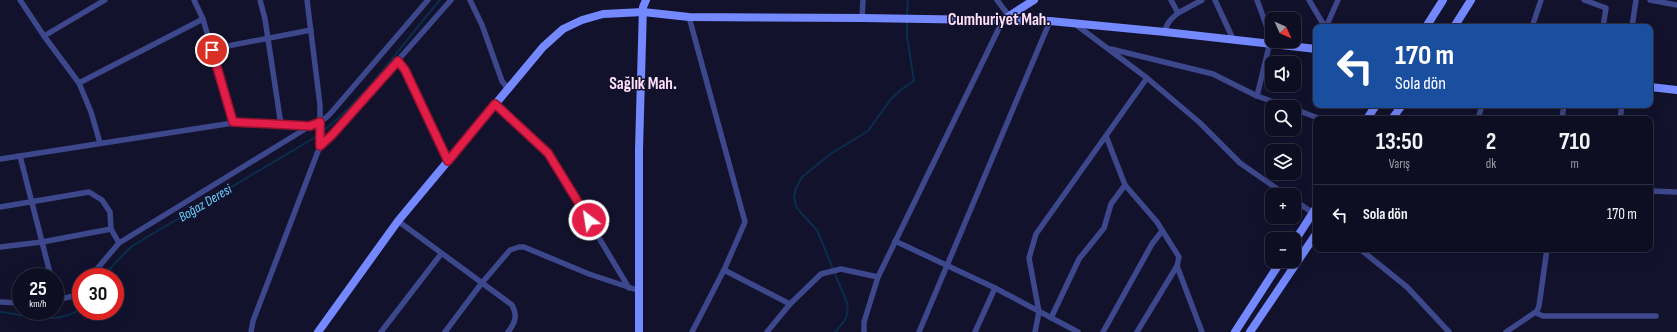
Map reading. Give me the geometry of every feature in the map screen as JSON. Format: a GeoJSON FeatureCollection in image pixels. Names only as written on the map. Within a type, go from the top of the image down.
{"type":"FeatureCollection","features":[{"type":"Feature","properties":{"kind":"street"},"geometry":{"type":"LineString","coordinates":[[20,0],[78,83],[91,112],[100,143]]}},
{"type":"Feature","properties":{"kind":"street"},"geometry":{"type":"LineString","coordinates":[[44,36],[105,0]]}},
{"type":"Feature","properties":{"kind":"street"},"geometry":{"type":"LineString","coordinates":[[194,0],[203,19],[233,122]]}},
{"type":"Feature","properties":{"kind":"street"},"geometry":{"type":"LineString","coordinates":[[260,0],[268,38],[281,125]]}},
{"type":"Feature","properties":{"kind":"street"},"geometry":{"type":"LineString","coordinates":[[251,332],[320,146],[320,105],[307,0]]}},
{"type":"Feature","properties":{"kind":"street"},"geometry":{"type":"LineString","coordinates":[[320,126],[428,0]]}},
{"type":"Feature","properties":{"kind":"street"},"geometry":{"type":"LineString","coordinates":[[320,146],[332,135],[451,0]]}},
{"type":"Feature","properties":{"kind":"street"},"geometry":{"type":"LineString","coordinates":[[470,0],[482,25],[502,81],[508,89]]}},
{"type":"Feature","properties":{"kind":"street"},"geometry":{"type":"LineString","coordinates":[[637,0],[644,6]]}},
{"type":"Feature","properties":{"kind":"street"},"geometry":{"type":"LineString","coordinates":[[862,18],[863,0]]}},
{"type":"Feature","properties":{"kind":"street"},"geometry":{"type":"LineString","coordinates":[[997,0],[1006,18]]}},
{"type":"Feature","properties":{"kind":"street"},"geometry":{"type":"LineString","coordinates":[[864,332],[864,322],[878,277],[1006,18],[1034,0]]}},
{"type":"Feature","properties":{"kind":"street"},"geometry":{"type":"LineString","coordinates":[[1171,0],[1178,13]]}},
{"type":"Feature","properties":{"kind":"street"},"geometry":{"type":"LineString","coordinates":[[1165,32],[1165,27],[1178,13],[1202,0]]}},
{"type":"Feature","properties":{"kind":"street"},"geometry":{"type":"LineString","coordinates":[[1215,0],[1233,40]]}},
{"type":"Feature","properties":{"kind":"street"},"geometry":{"type":"LineString","coordinates":[[1257,0],[1265,22]]}},
{"type":"Feature","properties":{"kind":"street"},"geometry":{"type":"LineString","coordinates":[[1309,0],[1323,24]]}},
{"type":"Feature","properties":{"kind":"street"},"geometry":{"type":"LineString","coordinates":[[1326,24],[1338,0]]}},
{"type":"Feature","properties":{"kind":"street"},"geometry":{"type":"LineString","coordinates":[[1428,24],[1441,0]]}},
{"type":"Feature","properties":{"kind":"street"},"geometry":{"type":"LineString","coordinates":[[1456,24],[1471,0]]}},
{"type":"Feature","properties":{"kind":"street"},"geometry":{"type":"LineString","coordinates":[[1533,24],[1541,0]]}},
{"type":"Feature","properties":{"kind":"street"},"geometry":{"type":"LineString","coordinates":[[1584,0],[1606,8],[1603,24]]}},
{"type":"Feature","properties":{"kind":"street"},"geometry":{"type":"LineString","coordinates":[[1632,24],[1636,0]]}},
{"type":"Feature","properties":{"kind":"street"},"geometry":{"type":"LineString","coordinates":[[1650,0],[1677,5]]}},
{"type":"Feature","properties":{"kind":"street"},"geometry":{"type":"LineString","coordinates":[[639,332],[639,149],[644,6]]}},
{"type":"Feature","properties":{"kind":"street"},"geometry":{"type":"LineString","coordinates":[[318,332],[398,222],[495,104],[543,48],[563,29],[582,20],[603,14],[644,6],[689,17],[1006,18],[1074,23],[1265,43]]}},
{"type":"Feature","properties":{"kind":"street"},"geometry":{"type":"LineString","coordinates":[[689,17],[745,222],[724,270],[692,332]]}},
{"type":"Feature","properties":{"kind":"street"},"geometry":{"type":"LineString","coordinates":[[78,83],[203,19]]}},
{"type":"Feature","properties":{"kind":"street"},"geometry":{"type":"LineString","coordinates":[[919,332],[1050,22]]}},
{"type":"Feature","properties":{"kind":"street"},"geometry":{"type":"LineString","coordinates":[[1074,23],[1147,78],[1200,122],[1240,163],[1276,188]]}},
{"type":"Feature","properties":{"kind":"street"},"geometry":{"type":"LineString","coordinates":[[212,50],[311,30]]}},
{"type":"Feature","properties":{"kind":"street"},"geometry":{"type":"LineString","coordinates":[[1301,47],[1313,49]]}},
{"type":"Feature","properties":{"kind":"street"},"geometry":{"type":"LineString","coordinates":[[1257,96],[1270,48]]}},
{"type":"Feature","properties":{"kind":"street"},"geometry":{"type":"LineString","coordinates":[[1109,49],[1213,74],[1268,100]]}},
{"type":"Feature","properties":{"kind":"street"},"geometry":{"type":"LineString","coordinates":[[398,61],[405,70],[448,161]]}},
{"type":"Feature","properties":{"kind":"street"},"geometry":{"type":"LineString","coordinates":[[1035,332],[1039,312],[1029,258],[1036,234],[1147,78]]}},
{"type":"Feature","properties":{"kind":"street"},"geometry":{"type":"LineString","coordinates":[[1653,87],[1677,90]]}},
{"type":"Feature","properties":{"kind":"street"},"geometry":{"type":"LineString","coordinates":[[495,104],[548,153],[630,288]]}},
{"type":"Feature","properties":{"kind":"street"},"geometry":{"type":"LineString","coordinates":[[1301,112],[1313,116]]}},
{"type":"Feature","properties":{"kind":"street"},"geometry":{"type":"LineString","coordinates":[[0,159],[233,122],[320,126]]}},
{"type":"Feature","properties":{"kind":"street"},"geometry":{"type":"LineString","coordinates":[[98,268],[119,243],[310,126]]}},
{"type":"Feature","properties":{"kind":"street"},"geometry":{"type":"LineString","coordinates":[[1106,136],[1125,185],[1157,222],[1179,257],[1176,266],[1137,332]]}},
{"type":"Feature","properties":{"kind":"street"},"geometry":{"type":"LineString","coordinates":[[20,156],[49,268]]}},
{"type":"Feature","properties":{"kind":"street"},"geometry":{"type":"LineString","coordinates":[[1051,318],[1079,259],[1104,228],[1111,204],[1125,185]]}},
{"type":"Feature","properties":{"kind":"street"},"geometry":{"type":"LineString","coordinates":[[1653,191],[1677,192]]}},
{"type":"Feature","properties":{"kind":"street"},"geometry":{"type":"LineString","coordinates":[[0,207],[89,192],[102,200],[110,212],[111,229],[119,243]]}},
{"type":"Feature","properties":{"kind":"street"},"geometry":{"type":"LineString","coordinates":[[1301,203],[1313,209]]}},
{"type":"Feature","properties":{"kind":"street"},"geometry":{"type":"LineString","coordinates":[[1301,232],[1313,213]]}},
{"type":"Feature","properties":{"kind":"street"},"geometry":{"type":"LineString","coordinates":[[398,222],[481,284],[512,305],[515,310],[515,321],[508,332]]}},
{"type":"Feature","properties":{"kind":"street"},"geometry":{"type":"LineString","coordinates":[[0,247],[42,242],[111,229]]}},
{"type":"Feature","properties":{"kind":"street"},"geometry":{"type":"LineString","coordinates":[[1103,332],[1152,244],[1162,231]]}},
{"type":"Feature","properties":{"kind":"street"},"geometry":{"type":"LineString","coordinates":[[1250,332],[1313,238]]}},
{"type":"Feature","properties":{"kind":"street"},"geometry":{"type":"LineString","coordinates":[[895,241],[995,288],[1078,332]]}},
{"type":"Feature","properties":{"kind":"street"},"geometry":{"type":"LineString","coordinates":[[445,332],[481,284],[510,250],[519,247],[640,291]]}},
{"type":"Feature","properties":{"kind":"street"},"geometry":{"type":"LineString","coordinates":[[1364,252],[1407,287],[1449,332]]}},
{"type":"Feature","properties":{"kind":"street"},"geometry":{"type":"LineString","coordinates":[[1506,332],[1536,313],[1539,306],[1547,252]]}},
{"type":"Feature","properties":{"kind":"street"},"geometry":{"type":"LineString","coordinates":[[381,332],[441,254]]}},
{"type":"Feature","properties":{"kind":"street"},"geometry":{"type":"LineString","coordinates":[[1176,266],[1202,332]]}},
{"type":"Feature","properties":{"kind":"street"},"geometry":{"type":"LineString","coordinates":[[1235,332],[1277,268]]}},
{"type":"Feature","properties":{"kind":"street"},"geometry":{"type":"LineString","coordinates":[[767,332],[790,304],[821,274],[841,269],[878,277]]}},
{"type":"Feature","properties":{"kind":"street"},"geometry":{"type":"LineString","coordinates":[[724,270],[790,304]]}},
{"type":"Feature","properties":{"kind":"street"},"geometry":{"type":"LineString","coordinates":[[976,332],[995,288]]}},
{"type":"Feature","properties":{"kind":"street"},"geometry":{"type":"LineString","coordinates":[[0,302],[12,302]]}},
{"type":"Feature","properties":{"kind":"street"},"geometry":{"type":"LineString","coordinates":[[1536,313],[1543,316],[1656,316]]}},
{"type":"Feature","properties":{"kind":"waterway","name":"Boğaz Deresi"},"geometry":{"type":"LineString","coordinates":[[111,268],[132,246],[314,138],[349,107],[381,73],[440,0]]}},
{"type":"Feature","properties":{"kind":"waterway"},"geometry":{"type":"LineString","coordinates":[[907,16],[908,0]]}},
{"type":"Feature","properties":{"kind":"waterway"},"geometry":{"type":"LineString","coordinates":[[835,332],[847,316],[847,303],[817,230],[796,206],[794,197],[796,188],[802,177],[829,155],[868,131],[891,99],[914,81],[907,36],[907,21]]}},
{"type":"Feature","properties":{"kind":"waterway","name":"Boğaz Deresi"},"geometry":{"type":"LineString","coordinates":[[0,312],[42,318],[63,317],[72,313]]}},
{"type":"Feature","properties":{"kind":"district","name":"Cumhuriyet Mah."},"geometry":{"type":"Point","coordinates":[999,20]}},
{"type":"Feature","properties":{"kind":"district","name":"Sağlık Mah."},"geometry":{"type":"Point","coordinates":[643,84]}},
{"type":"Feature","properties":{"kind":"route"},"geometry":{"type":"LineString","coordinates":[[212,50],[233,122],[310,126],[320,122],[320,146],[328,140],[398,61],[405,70],[448,161],[495,104],[548,153],[589,220]]}}]}
